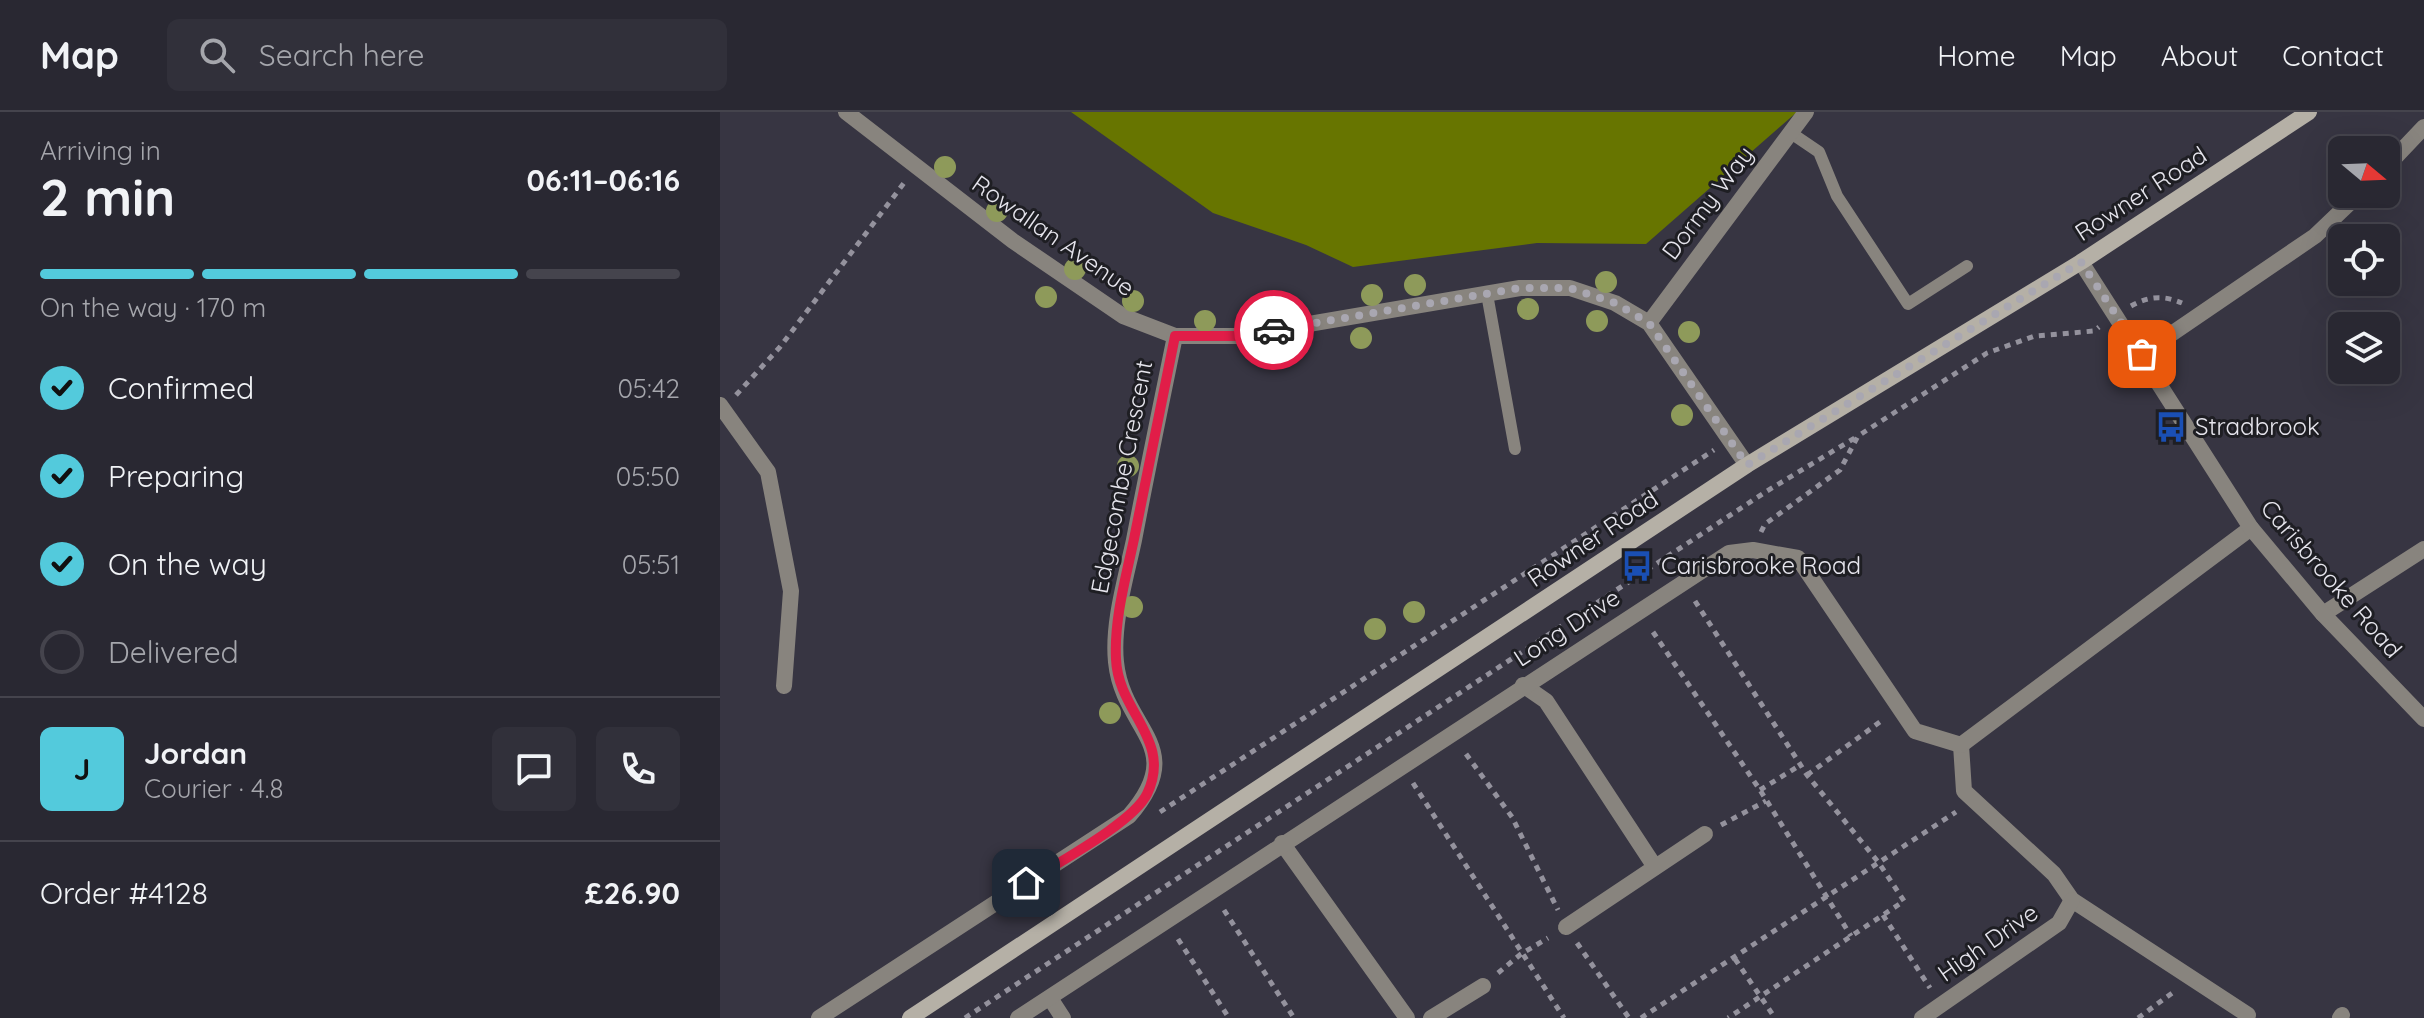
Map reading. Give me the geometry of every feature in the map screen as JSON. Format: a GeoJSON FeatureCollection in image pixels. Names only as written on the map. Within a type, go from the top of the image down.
{"type":"FeatureCollection","features":[{"type":"Feature","properties":{"kind":"main road","name":"Rowner Road"},"geometry":{"type":"LineString","coordinates":[[910,1018],[1747,465],[2081,262],[2309,112]]}},
{"type":"Feature","properties":{"kind":"street","name":"Rowallan Avenue"},"geometry":{"type":"LineString","coordinates":[[846,112],[1013,241],[1123,316],[1175,336],[1238,336],[1520,288],[1570,288],[1615,303],[1649,323],[1747,465]]}},
{"type":"Feature","properties":{"kind":"street","name":"Dormy Way"},"geometry":{"type":"LineString","coordinates":[[1649,323],[1806,112]]}},
{"type":"Feature","properties":{"kind":"street"},"geometry":{"type":"LineString","coordinates":[[2400,152],[2424,127]]}},
{"type":"Feature","properties":{"kind":"street"},"geometry":{"type":"LineString","coordinates":[[2142,354],[2315,236],[2344,208]]}},
{"type":"Feature","properties":{"kind":"street","name":"Carisbrooke Road"},"geometry":{"type":"LineString","coordinates":[[2081,262],[2251,528],[2323,614],[2424,719]]}},
{"type":"Feature","properties":{"kind":"street","name":"Edgecombe Crescent"},"geometry":{"type":"LineString","coordinates":[[819,1018],[1129,816],[1146,796],[1156,769],[1154,746],[1122,695],[1116,659],[1118,632],[1175,336]]}},
{"type":"Feature","properties":{"kind":"street"},"geometry":{"type":"LineString","coordinates":[[722,406],[768,472],[791,591],[784,686]]}},
{"type":"Feature","properties":{"kind":"street"},"geometry":{"type":"LineString","coordinates":[[2248,1015],[2072,900],[2054,874],[1964,791],[1961,745],[2251,528]]}},
{"type":"Feature","properties":{"kind":"street"},"geometry":{"type":"LineString","coordinates":[[2323,614],[2424,549]]}},
{"type":"Feature","properties":{"kind":"street","name":"Long Drive"},"geometry":{"type":"LineString","coordinates":[[1018,1018],[1729,553],[1753,550],[1798,558],[1915,731],[1961,745]]}},
{"type":"Feature","properties":{"kind":"street"},"geometry":{"type":"LineString","coordinates":[[1523,685],[1546,701],[1655,867]]}},
{"type":"Feature","properties":{"kind":"street"},"geometry":{"type":"LineString","coordinates":[[1566,927],[1705,834]]}},
{"type":"Feature","properties":{"kind":"street"},"geometry":{"type":"LineString","coordinates":[[1282,843],[1407,1018]]}},
{"type":"Feature","properties":{"kind":"street","name":"High Drive"},"geometry":{"type":"LineString","coordinates":[[1922,1018],[2059,923],[2072,900]]}},
{"type":"Feature","properties":{"kind":"street"},"geometry":{"type":"LineString","coordinates":[[1431,1018],[1483,986]]}},
{"type":"Feature","properties":{"kind":"street"},"geometry":{"type":"LineString","coordinates":[[1050,998],[1063,1018]]}},
{"type":"Feature","properties":{"kind":"lane"},"geometry":{"type":"LineString","coordinates":[[1791,133],[1819,152],[1837,196],[1908,304],[1967,266]]}},
{"type":"Feature","properties":{"kind":"lane"},"geometry":{"type":"LineString","coordinates":[[1487,294],[1515,449]]}},
{"type":"Feature","properties":{"kind":"path"},"geometry":{"type":"LineString","coordinates":[[722,406],[780,347],[916,166]]}},
{"type":"Feature","properties":{"kind":"path"},"geometry":{"type":"LineString","coordinates":[[965,1018],[1767,491],[1987,353],[2035,336],[2094,331],[2145,298],[2167,297],[2206,311]]}},
{"type":"Feature","properties":{"kind":"path"},"geometry":{"type":"LineString","coordinates":[[1753,550],[1765,524],[1840,470],[1858,436]]}},
{"type":"Feature","properties":{"kind":"path"},"geometry":{"type":"LineString","coordinates":[[1129,816],[1149,819],[1164,810],[1729,439]]}},
{"type":"Feature","properties":{"kind":"path"},"geometry":{"type":"LineString","coordinates":[[1699,571],[1695,604],[1807,775],[1879,863],[1904,901],[1728,1018]]}},
{"type":"Feature","properties":{"kind":"path"},"geometry":{"type":"LineString","coordinates":[[1653,632],[1760,790],[1851,936]]}},
{"type":"Feature","properties":{"kind":"path"},"geometry":{"type":"LineString","coordinates":[[1807,775],[1900,708]]}},
{"type":"Feature","properties":{"kind":"path"},"geometry":{"type":"LineString","coordinates":[[1466,754],[1512,817],[1566,927],[1629,1018]]}},
{"type":"Feature","properties":{"kind":"path"},"geometry":{"type":"LineString","coordinates":[[1760,790],[1802,764]]}},
{"type":"Feature","properties":{"kind":"path"},"geometry":{"type":"LineString","coordinates":[[1410,779],[1564,1018]]}},
{"type":"Feature","properties":{"kind":"path"},"geometry":{"type":"LineString","coordinates":[[1641,1018],[1974,800]]}},
{"type":"Feature","properties":{"kind":"path"},"geometry":{"type":"LineString","coordinates":[[1705,834],[1766,801]]}},
{"type":"Feature","properties":{"kind":"path"},"geometry":{"type":"LineString","coordinates":[[1224,910],[1294,1018]]}},
{"type":"Feature","properties":{"kind":"path"},"geometry":{"type":"LineString","coordinates":[[1883,915],[1941,1005]]}},
{"type":"Feature","properties":{"kind":"path"},"geometry":{"type":"LineString","coordinates":[[1483,986],[1521,954],[1566,927]]}},
{"type":"Feature","properties":{"kind":"path"},"geometry":{"type":"LineString","coordinates":[[1178,939],[1229,1018]]}},
{"type":"Feature","properties":{"kind":"path"},"geometry":{"type":"LineString","coordinates":[[1735,959],[1775,1018]]}},
{"type":"Feature","properties":{"kind":"path"},"geometry":{"type":"LineString","coordinates":[[2138,1018],[2192,978]]}},
{"type":"Feature","properties":{"kind":"green space"},"geometry":{"type":"Polygon","coordinates":[[[1071,112],[1797,112],[1646,244],[1537,243],[1353,267],[1306,245],[1213,213],[1071,112]]]}},
{"type":"Feature","properties":{"kind":"way so far"},"geometry":{"type":"LineString","coordinates":[[1274,330],[1520,288],[1570,288],[1615,303],[1649,323],[1747,465],[2081,262],[2142,354]]}},
{"type":"Feature","properties":{"kind":"place","name":"Stradbrook"},"geometry":{"type":"Point","coordinates":[2171,427]}},
{"type":"Feature","properties":{"kind":"place","name":"Carisbrooke Road"},"geometry":{"type":"Point","coordinates":[1637,566]}},
{"type":"Feature","properties":{"kind":"route"},"geometry":{"type":"LineString","coordinates":[[1026,883],[1129,816],[1146,796],[1156,769],[1154,746],[1122,695],[1116,659],[1121,605],[1175,336],[1238,336],[1274,330]]}}]}
